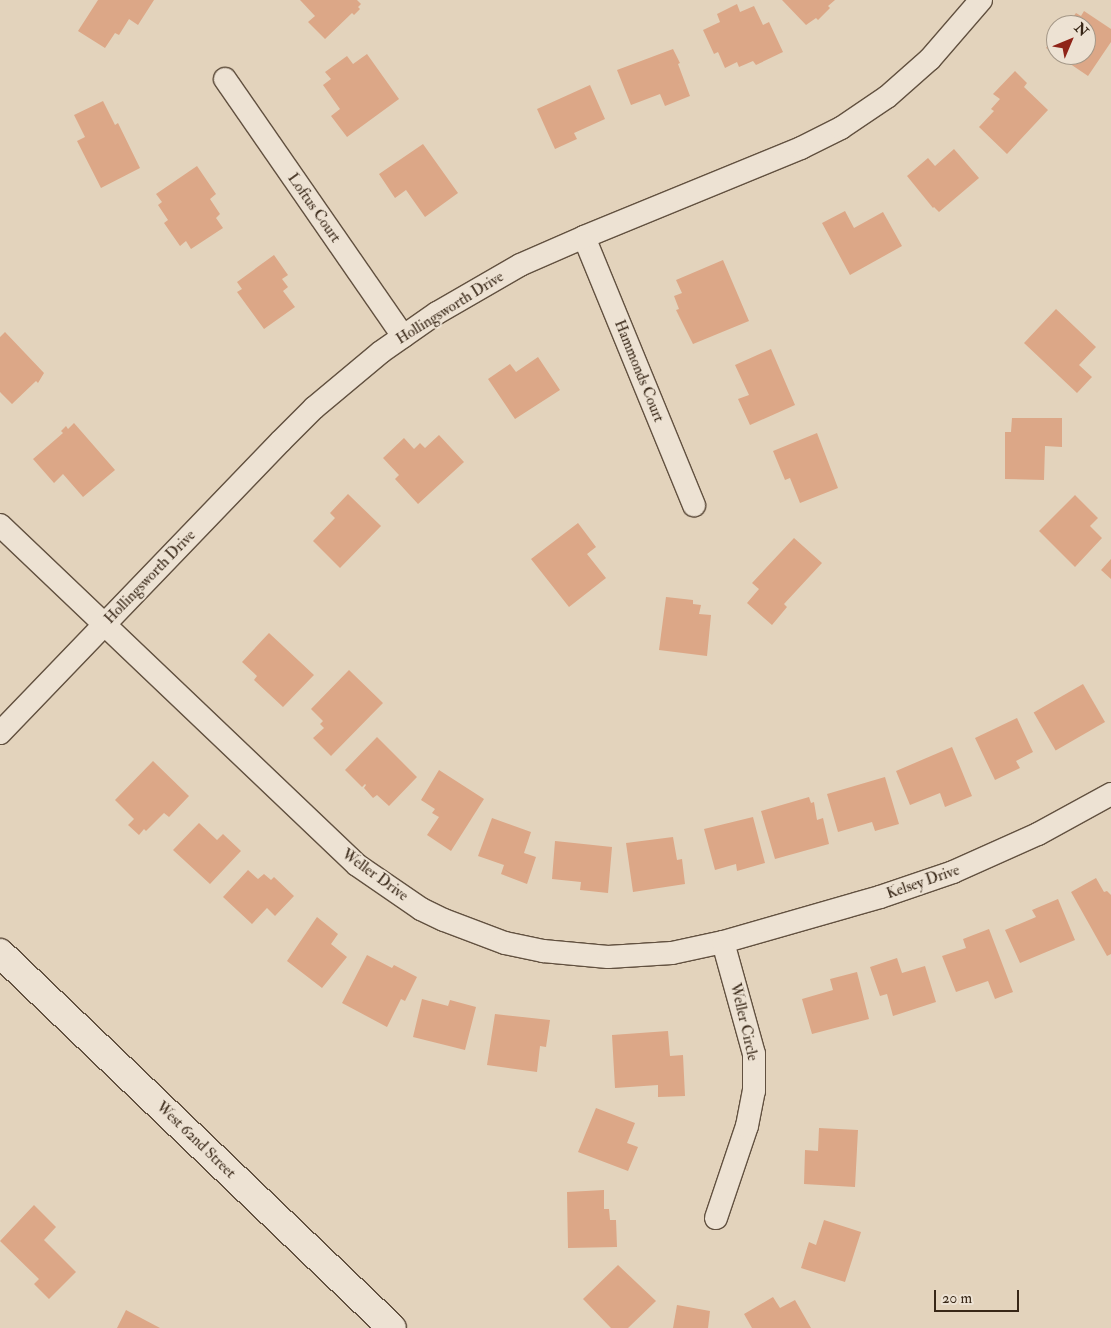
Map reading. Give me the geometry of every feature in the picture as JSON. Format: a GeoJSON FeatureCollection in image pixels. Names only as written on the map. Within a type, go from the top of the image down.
{"type":"FeatureCollection","features":[{"type":"Feature","properties":{"kind":"street","name":"Hollingsworth Drive"},"geometry":{"type":"LineString","coordinates":[[0,733],[294,427],[351,376],[403,336],[494,279],[584,236],[801,148],[841,128],[887,96],[930,59],[981,0]]}},
{"type":"Feature","properties":{"kind":"street","name":"Loftus Court"},"geometry":{"type":"LineString","coordinates":[[225,79],[403,336]]}},
{"type":"Feature","properties":{"kind":"street","name":"Hammonds Court"},"geometry":{"type":"LineString","coordinates":[[584,236],[694,505]]}},
{"type":"Feature","properties":{"kind":"street","name":"Weller Drive"},"geometry":{"type":"LineString","coordinates":[[0,525],[338,848],[357,865],[421,909],[444,920],[505,943],[556,953],[608,957],[634,956],[672,953],[723,942]]}},
{"type":"Feature","properties":{"kind":"street","name":"Kelsey Drive"},"geometry":{"type":"LineString","coordinates":[[723,942],[880,897],[953,872],[1038,834],[1111,794]]}},
{"type":"Feature","properties":{"kind":"street","name":"Weller Circle"},"geometry":{"type":"LineString","coordinates":[[716,1218],[747,1126],[754,1091],[754,1054],[723,942]]}},
{"type":"Feature","properties":{"kind":"street","name":"West 62nd Street"},"geometry":{"type":"LineString","coordinates":[[0,953],[387,1326]]}},
{"type":"Feature","properties":{"kind":"building"},"geometry":{"type":"Polygon","coordinates":[[[98,0],[154,0],[138,25],[129,19],[119,35],[115,33],[105,48],[78,31],[98,0]]]}},
{"type":"Feature","properties":{"kind":"building"},"geometry":{"type":"Polygon","coordinates":[[[300,0],[357,0],[361,4],[358,7],[360,9],[354,15],[352,13],[325,39],[308,22],[315,16],[300,0]]]}},
{"type":"Feature","properties":{"kind":"building"},"geometry":{"type":"Polygon","coordinates":[[[782,0],[835,0],[818,20],[816,18],[806,25],[782,0]]]}},
{"type":"Feature","properties":{"kind":"building"},"geometry":{"type":"Polygon","coordinates":[[[737,4],[740,12],[754,6],[763,25],[769,22],[783,52],[756,65],[753,61],[739,67],[737,62],[725,68],[718,52],[714,54],[703,30],[720,22],[717,14],[737,4]]]}},
{"type":"Feature","properties":{"kind":"building"},"geometry":{"type":"Polygon","coordinates":[[[1084,11],[1090,15],[1082,15],[1084,11]]]}},
{"type":"Feature","properties":{"kind":"building"},"geometry":{"type":"Polygon","coordinates":[[[1096,19],[1111,29],[1111,42],[1096,64],[1096,19]]]}},
{"type":"Feature","properties":{"kind":"building"},"geometry":{"type":"Polygon","coordinates":[[[673,49],[680,63],[678,64],[690,96],[665,106],[660,94],[631,105],[617,70],[673,49]]]}},
{"type":"Feature","properties":{"kind":"building"},"geometry":{"type":"Polygon","coordinates":[[[367,54],[399,99],[347,137],[331,116],[340,109],[323,85],[331,79],[325,72],[347,56],[353,64],[367,54]]]}},
{"type":"Feature","properties":{"kind":"building"},"geometry":{"type":"Polygon","coordinates":[[[1072,65],[1095,65],[1088,76],[1072,65]]]}},
{"type":"Feature","properties":{"kind":"building"},"geometry":{"type":"Polygon","coordinates":[[[1015,71],[1027,83],[1024,87],[1048,110],[1007,154],[979,127],[994,111],[991,109],[1000,99],[993,94],[1015,71]]]}},
{"type":"Feature","properties":{"kind":"building"},"geometry":{"type":"Polygon","coordinates":[[[590,85],[605,119],[574,133],[577,139],[555,149],[537,109],[590,85]]]}},
{"type":"Feature","properties":{"kind":"building"},"geometry":{"type":"Polygon","coordinates":[[[103,101],[115,125],[118,123],[140,168],[101,188],[77,141],[85,137],[74,115],[103,101]]]}},
{"type":"Feature","properties":{"kind":"building"},"geometry":{"type":"Polygon","coordinates":[[[423,144],[458,193],[425,217],[406,190],[395,198],[379,174],[423,144]]]}},
{"type":"Feature","properties":{"kind":"building"},"geometry":{"type":"Polygon","coordinates":[[[954,149],[979,178],[939,212],[933,208],[907,176],[928,158],[935,166],[954,149]]]}},
{"type":"Feature","properties":{"kind":"building"},"geometry":{"type":"Polygon","coordinates":[[[197,166],[216,194],[210,199],[220,214],[216,218],[223,228],[191,249],[186,241],[180,246],[164,223],[168,220],[158,205],[162,202],[156,194],[197,166]]]}},
{"type":"Feature","properties":{"kind":"building"},"geometry":{"type":"Polygon","coordinates":[[[845,211],[854,228],[883,212],[902,246],[850,275],[822,223],[845,211]]]}},
{"type":"Feature","properties":{"kind":"building"},"geometry":{"type":"Polygon","coordinates":[[[274,255],[288,275],[282,279],[288,287],[283,291],[295,307],[264,329],[237,292],[242,289],[237,282],[274,255]]]}},
{"type":"Feature","properties":{"kind":"building"},"geometry":{"type":"Polygon","coordinates":[[[723,260],[749,321],[693,344],[676,310],[679,309],[674,296],[682,293],[676,280],[723,260]]]}},
{"type":"Feature","properties":{"kind":"building"},"geometry":{"type":"Polygon","coordinates":[[[1056,309],[1096,347],[1079,365],[1092,377],[1077,393],[1024,343],[1056,309]]]}},
{"type":"Feature","properties":{"kind":"building"},"geometry":{"type":"Polygon","coordinates":[[[5,332],[44,373],[38,383],[36,381],[12,404],[0,392],[0,337],[5,332]]]}},
{"type":"Feature","properties":{"kind":"building"},"geometry":{"type":"Polygon","coordinates":[[[771,349],[795,405],[750,425],[738,399],[749,395],[735,365],[771,349]]]}},
{"type":"Feature","properties":{"kind":"building"},"geometry":{"type":"Polygon","coordinates":[[[538,357],[560,390],[515,419],[488,379],[510,364],[516,372],[538,357]]]}},
{"type":"Feature","properties":{"kind":"building"},"geometry":{"type":"Polygon","coordinates":[[[1012,418],[1062,418],[1062,447],[1045,446],[1044,480],[1005,479],[1005,432],[1011,432],[1012,418]]]}},
{"type":"Feature","properties":{"kind":"building"},"geometry":{"type":"Polygon","coordinates":[[[74,423],[115,470],[83,497],[63,474],[54,483],[33,459],[63,433],[61,431],[66,426],[68,429],[74,423]]]}},
{"type":"Feature","properties":{"kind":"building"},"geometry":{"type":"Polygon","coordinates":[[[817,433],[838,488],[800,503],[790,478],[785,480],[773,451],[817,433]]]}},
{"type":"Feature","properties":{"kind":"building"},"geometry":{"type":"Polygon","coordinates":[[[439,435],[464,462],[418,504],[395,479],[399,475],[383,458],[404,438],[414,449],[420,443],[425,448],[439,435]]]}},
{"type":"Feature","properties":{"kind":"building"},"geometry":{"type":"Polygon","coordinates":[[[348,494],[381,526],[340,568],[313,541],[335,518],[330,513],[348,494]]]}},
{"type":"Feature","properties":{"kind":"building"},"geometry":{"type":"Polygon","coordinates":[[[1075,495],[1098,518],[1090,526],[1102,538],[1075,567],[1039,531],[1075,495]]]}},
{"type":"Feature","properties":{"kind":"building"},"geometry":{"type":"Polygon","coordinates":[[[578,523],[596,547],[587,554],[606,578],[569,607],[531,559],[578,523]]]}},
{"type":"Feature","properties":{"kind":"building"},"geometry":{"type":"Polygon","coordinates":[[[794,538],[822,563],[784,604],[787,607],[772,625],[747,603],[759,589],[752,583],[794,538]]]}},
{"type":"Feature","properties":{"kind":"building"},"geometry":{"type":"Polygon","coordinates":[[[1111,559],[1111,579],[1101,570],[1111,559]]]}},
{"type":"Feature","properties":{"kind":"building"},"geometry":{"type":"Polygon","coordinates":[[[666,597],[693,600],[693,604],[701,605],[699,614],[711,615],[707,656],[659,650],[666,597]]]}},
{"type":"Feature","properties":{"kind":"building"},"geometry":{"type":"Polygon","coordinates":[[[269,633],[314,675],[283,707],[254,680],[257,676],[242,662],[269,633]]]}},
{"type":"Feature","properties":{"kind":"building"},"geometry":{"type":"Polygon","coordinates":[[[349,670],[383,703],[331,756],[313,738],[324,728],[320,724],[323,721],[311,709],[349,670]]]}},
{"type":"Feature","properties":{"kind":"building"},"geometry":{"type":"Polygon","coordinates":[[[1083,684],[1105,722],[1056,751],[1034,712],[1083,684]]]}},
{"type":"Feature","properties":{"kind":"building"},"geometry":{"type":"Polygon","coordinates":[[[1017,718],[1033,752],[1016,761],[1020,768],[995,780],[975,738],[1017,718]]]}},
{"type":"Feature","properties":{"kind":"building"},"geometry":{"type":"Polygon","coordinates":[[[377,737],[417,777],[389,806],[377,795],[373,798],[364,788],[365,784],[362,787],[345,770],[377,737]]]}},
{"type":"Feature","properties":{"kind":"building"},"geometry":{"type":"Polygon","coordinates":[[[952,747],[972,796],[945,807],[940,793],[910,805],[896,771],[952,747]]]}},
{"type":"Feature","properties":{"kind":"building"},"geometry":{"type":"Polygon","coordinates":[[[153,761],[189,796],[169,817],[164,813],[146,831],[144,829],[139,835],[128,825],[134,819],[115,800],[153,761]]]}},
{"type":"Feature","properties":{"kind":"building"},"geometry":{"type":"Polygon","coordinates":[[[439,770],[484,799],[451,851],[427,835],[439,817],[432,813],[435,809],[421,800],[439,770]]]}},
{"type":"Feature","properties":{"kind":"building"},"geometry":{"type":"Polygon","coordinates":[[[885,777],[899,824],[875,831],[872,822],[838,832],[827,794],[885,777]]]}},
{"type":"Feature","properties":{"kind":"building"},"geometry":{"type":"Polygon","coordinates":[[[809,797],[811,803],[814,802],[817,820],[823,818],[829,844],[775,859],[761,811],[809,797]]]}},
{"type":"Feature","properties":{"kind":"building"},"geometry":{"type":"Polygon","coordinates":[[[753,817],[765,863],[737,871],[736,864],[715,870],[704,829],[753,817]]]}},
{"type":"Feature","properties":{"kind":"building"},"geometry":{"type":"Polygon","coordinates":[[[492,818],[531,832],[524,853],[536,857],[527,884],[501,874],[504,865],[478,856],[492,818]]]}},
{"type":"Feature","properties":{"kind":"building"},"geometry":{"type":"Polygon","coordinates":[[[199,823],[217,840],[223,834],[241,851],[210,884],[173,850],[199,823]]]}},
{"type":"Feature","properties":{"kind":"building"},"geometry":{"type":"Polygon","coordinates":[[[673,837],[677,860],[682,859],[685,884],[633,892],[626,843],[673,837]]]}},
{"type":"Feature","properties":{"kind":"building"},"geometry":{"type":"Polygon","coordinates":[[[555,841],[612,847],[608,893],[580,890],[581,882],[552,879],[555,841]]]}},
{"type":"Feature","properties":{"kind":"building"},"geometry":{"type":"Polygon","coordinates":[[[248,870],[258,879],[264,874],[271,880],[274,877],[294,896],[275,916],[267,908],[252,924],[223,897],[248,870]]]}},
{"type":"Feature","properties":{"kind":"building"},"geometry":{"type":"Polygon","coordinates":[[[1096,878],[1104,892],[1107,891],[1111,895],[1111,954],[1107,956],[1071,892],[1096,878]]]}},
{"type":"Feature","properties":{"kind":"building"},"geometry":{"type":"Polygon","coordinates":[[[1058,899],[1075,940],[1020,963],[1005,930],[1036,917],[1032,910],[1058,899]]]}},
{"type":"Feature","properties":{"kind":"building"},"geometry":{"type":"Polygon","coordinates":[[[317,917],[338,934],[331,944],[347,957],[322,988],[287,961],[317,917]]]}},
{"type":"Feature","properties":{"kind":"building"},"geometry":{"type":"Polygon","coordinates":[[[989,929],[1013,992],[995,999],[988,981],[956,992],[942,956],[966,948],[963,939],[989,929]]]}},
{"type":"Feature","properties":{"kind":"building"},"geometry":{"type":"Polygon","coordinates":[[[367,955],[392,968],[394,965],[417,977],[405,1001],[401,999],[387,1027],[342,1003],[367,955]]]}},
{"type":"Feature","properties":{"kind":"building"},"geometry":{"type":"Polygon","coordinates":[[[897,958],[902,973],[925,966],[936,1002],[893,1016],[887,994],[880,996],[870,967],[897,958]]]}},
{"type":"Feature","properties":{"kind":"building"},"geometry":{"type":"Polygon","coordinates":[[[857,972],[869,1019],[812,1034],[802,999],[833,990],[830,979],[857,972]]]}},
{"type":"Feature","properties":{"kind":"building"},"geometry":{"type":"Polygon","coordinates":[[[422,999],[448,1006],[450,1000],[476,1007],[465,1050],[413,1037],[422,999]]]}},
{"type":"Feature","properties":{"kind":"building"},"geometry":{"type":"Polygon","coordinates":[[[495,1014],[550,1020],[546,1047],[540,1046],[537,1072],[487,1065],[495,1014]]]}},
{"type":"Feature","properties":{"kind":"building"},"geometry":{"type":"Polygon","coordinates":[[[668,1031],[670,1056],[683,1055],[685,1096],[658,1097],[658,1085],[615,1088],[612,1035],[668,1031]]]}},
{"type":"Feature","properties":{"kind":"building"},"geometry":{"type":"Polygon","coordinates":[[[596,1108],[635,1123],[627,1143],[638,1147],[628,1171],[578,1152],[596,1108]]]}},
{"type":"Feature","properties":{"kind":"building"},"geometry":{"type":"Polygon","coordinates":[[[819,1128],[858,1130],[855,1187],[804,1184],[805,1150],[818,1151],[819,1128]]]}},
{"type":"Feature","properties":{"kind":"building"},"geometry":{"type":"Polygon","coordinates":[[[604,1190],[604,1209],[609,1209],[610,1220],[616,1220],[617,1247],[568,1248],[567,1192],[604,1190]]]}},
{"type":"Feature","properties":{"kind":"building"},"geometry":{"type":"Polygon","coordinates":[[[34,1205],[56,1227],[44,1240],[76,1272],[49,1299],[34,1284],[39,1279],[0,1241],[34,1205]]]}},
{"type":"Feature","properties":{"kind":"building"},"geometry":{"type":"Polygon","coordinates":[[[824,1220],[861,1232],[845,1282],[801,1268],[809,1242],[816,1245],[824,1220]]]}},
{"type":"Feature","properties":{"kind":"building"},"geometry":{"type":"Polygon","coordinates":[[[618,1265],[656,1301],[628,1328],[611,1328],[583,1299],[618,1265]]]}},
{"type":"Feature","properties":{"kind":"building"},"geometry":{"type":"Polygon","coordinates":[[[773,1297],[780,1308],[795,1300],[811,1328],[752,1328],[744,1314],[773,1297]]]}},
{"type":"Feature","properties":{"kind":"building"},"geometry":{"type":"Polygon","coordinates":[[[677,1305],[710,1311],[708,1328],[673,1328],[677,1305]]]}},
{"type":"Feature","properties":{"kind":"building"},"geometry":{"type":"Polygon","coordinates":[[[126,1310],[160,1328],[117,1328],[126,1310]]]}}]}
